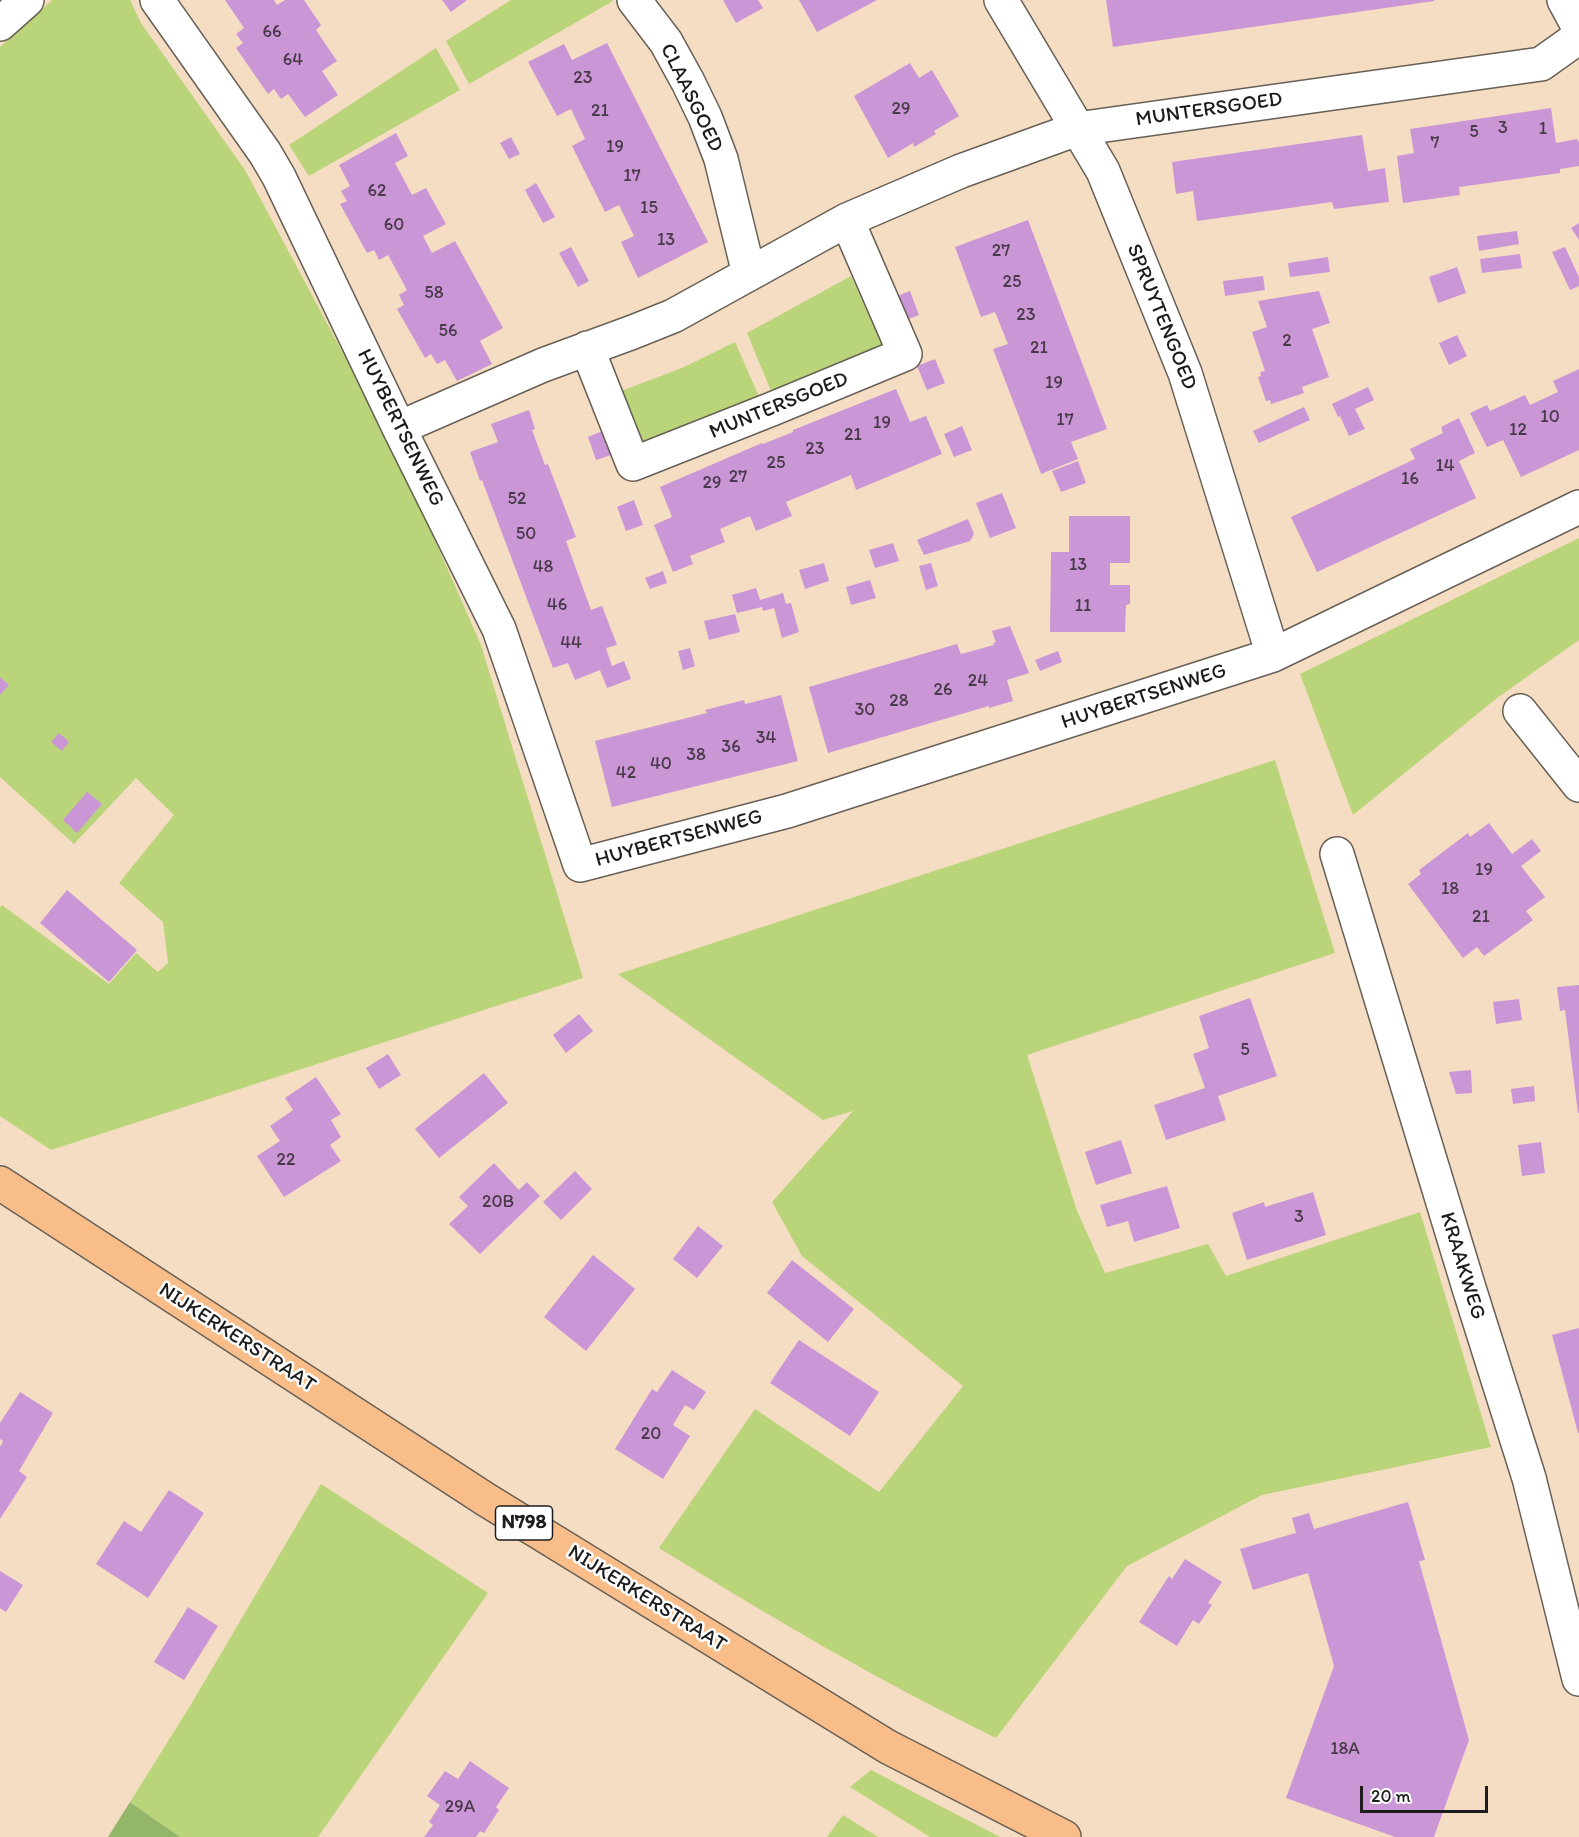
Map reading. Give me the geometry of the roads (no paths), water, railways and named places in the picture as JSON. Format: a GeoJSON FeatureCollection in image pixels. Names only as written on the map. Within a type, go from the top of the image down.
{"type":"FeatureCollection","features":[{"type":"Feature","properties":{"kind":"main road","name":"NIJKERKERSTRAAT"},"geometry":{"type":"LineString","coordinates":[[3,1191],[485,1499],[827,1710],[888,1747],[1064,1837]]}},
{"type":"Feature","properties":{"kind":"street","name":"HUYBERTSENWEG"},"geometry":{"type":"LineString","coordinates":[[156,0],[265,153],[279,177],[399,428],[499,629],[580,865],[787,811],[1274,655],[1579,507]]}},
{"type":"Feature","properties":{"kind":"street","name":"CLAASGOED"},"geometry":{"type":"LineString","coordinates":[[634,0],[666,42],[705,117],[721,159],[749,274]]}},
{"type":"Feature","properties":{"kind":"street","name":"SPRUYTENGOED"},"geometry":{"type":"LineString","coordinates":[[1001,0],[1103,171],[1185,373],[1274,655]]}},
{"type":"Feature","properties":{"kind":"street"},"geometry":{"type":"LineString","coordinates":[[1564,0],[1579,28]]}},
{"type":"Feature","properties":{"kind":"street","name":"MUNTERSGOED"},"geometry":{"type":"LineString","coordinates":[[399,428],[543,365],[673,316],[847,220],[961,171],[1077,129],[1540,64],[1579,37]]}},
{"type":"Feature","properties":{"kind":"street","name":"MUNTERSGOED"},"geometry":{"type":"LineString","coordinates":[[587,348],[633,464],[772,410],[904,354],[847,220]]}},
{"type":"Feature","properties":{"kind":"street"},"geometry":{"type":"LineString","coordinates":[[1520,711],[1579,785]]}},
{"type":"Feature","properties":{"kind":"street","name":"KRAAKWEG"},"geometry":{"type":"LineString","coordinates":[[1337,854],[1529,1478],[1579,1679]]}}]}
